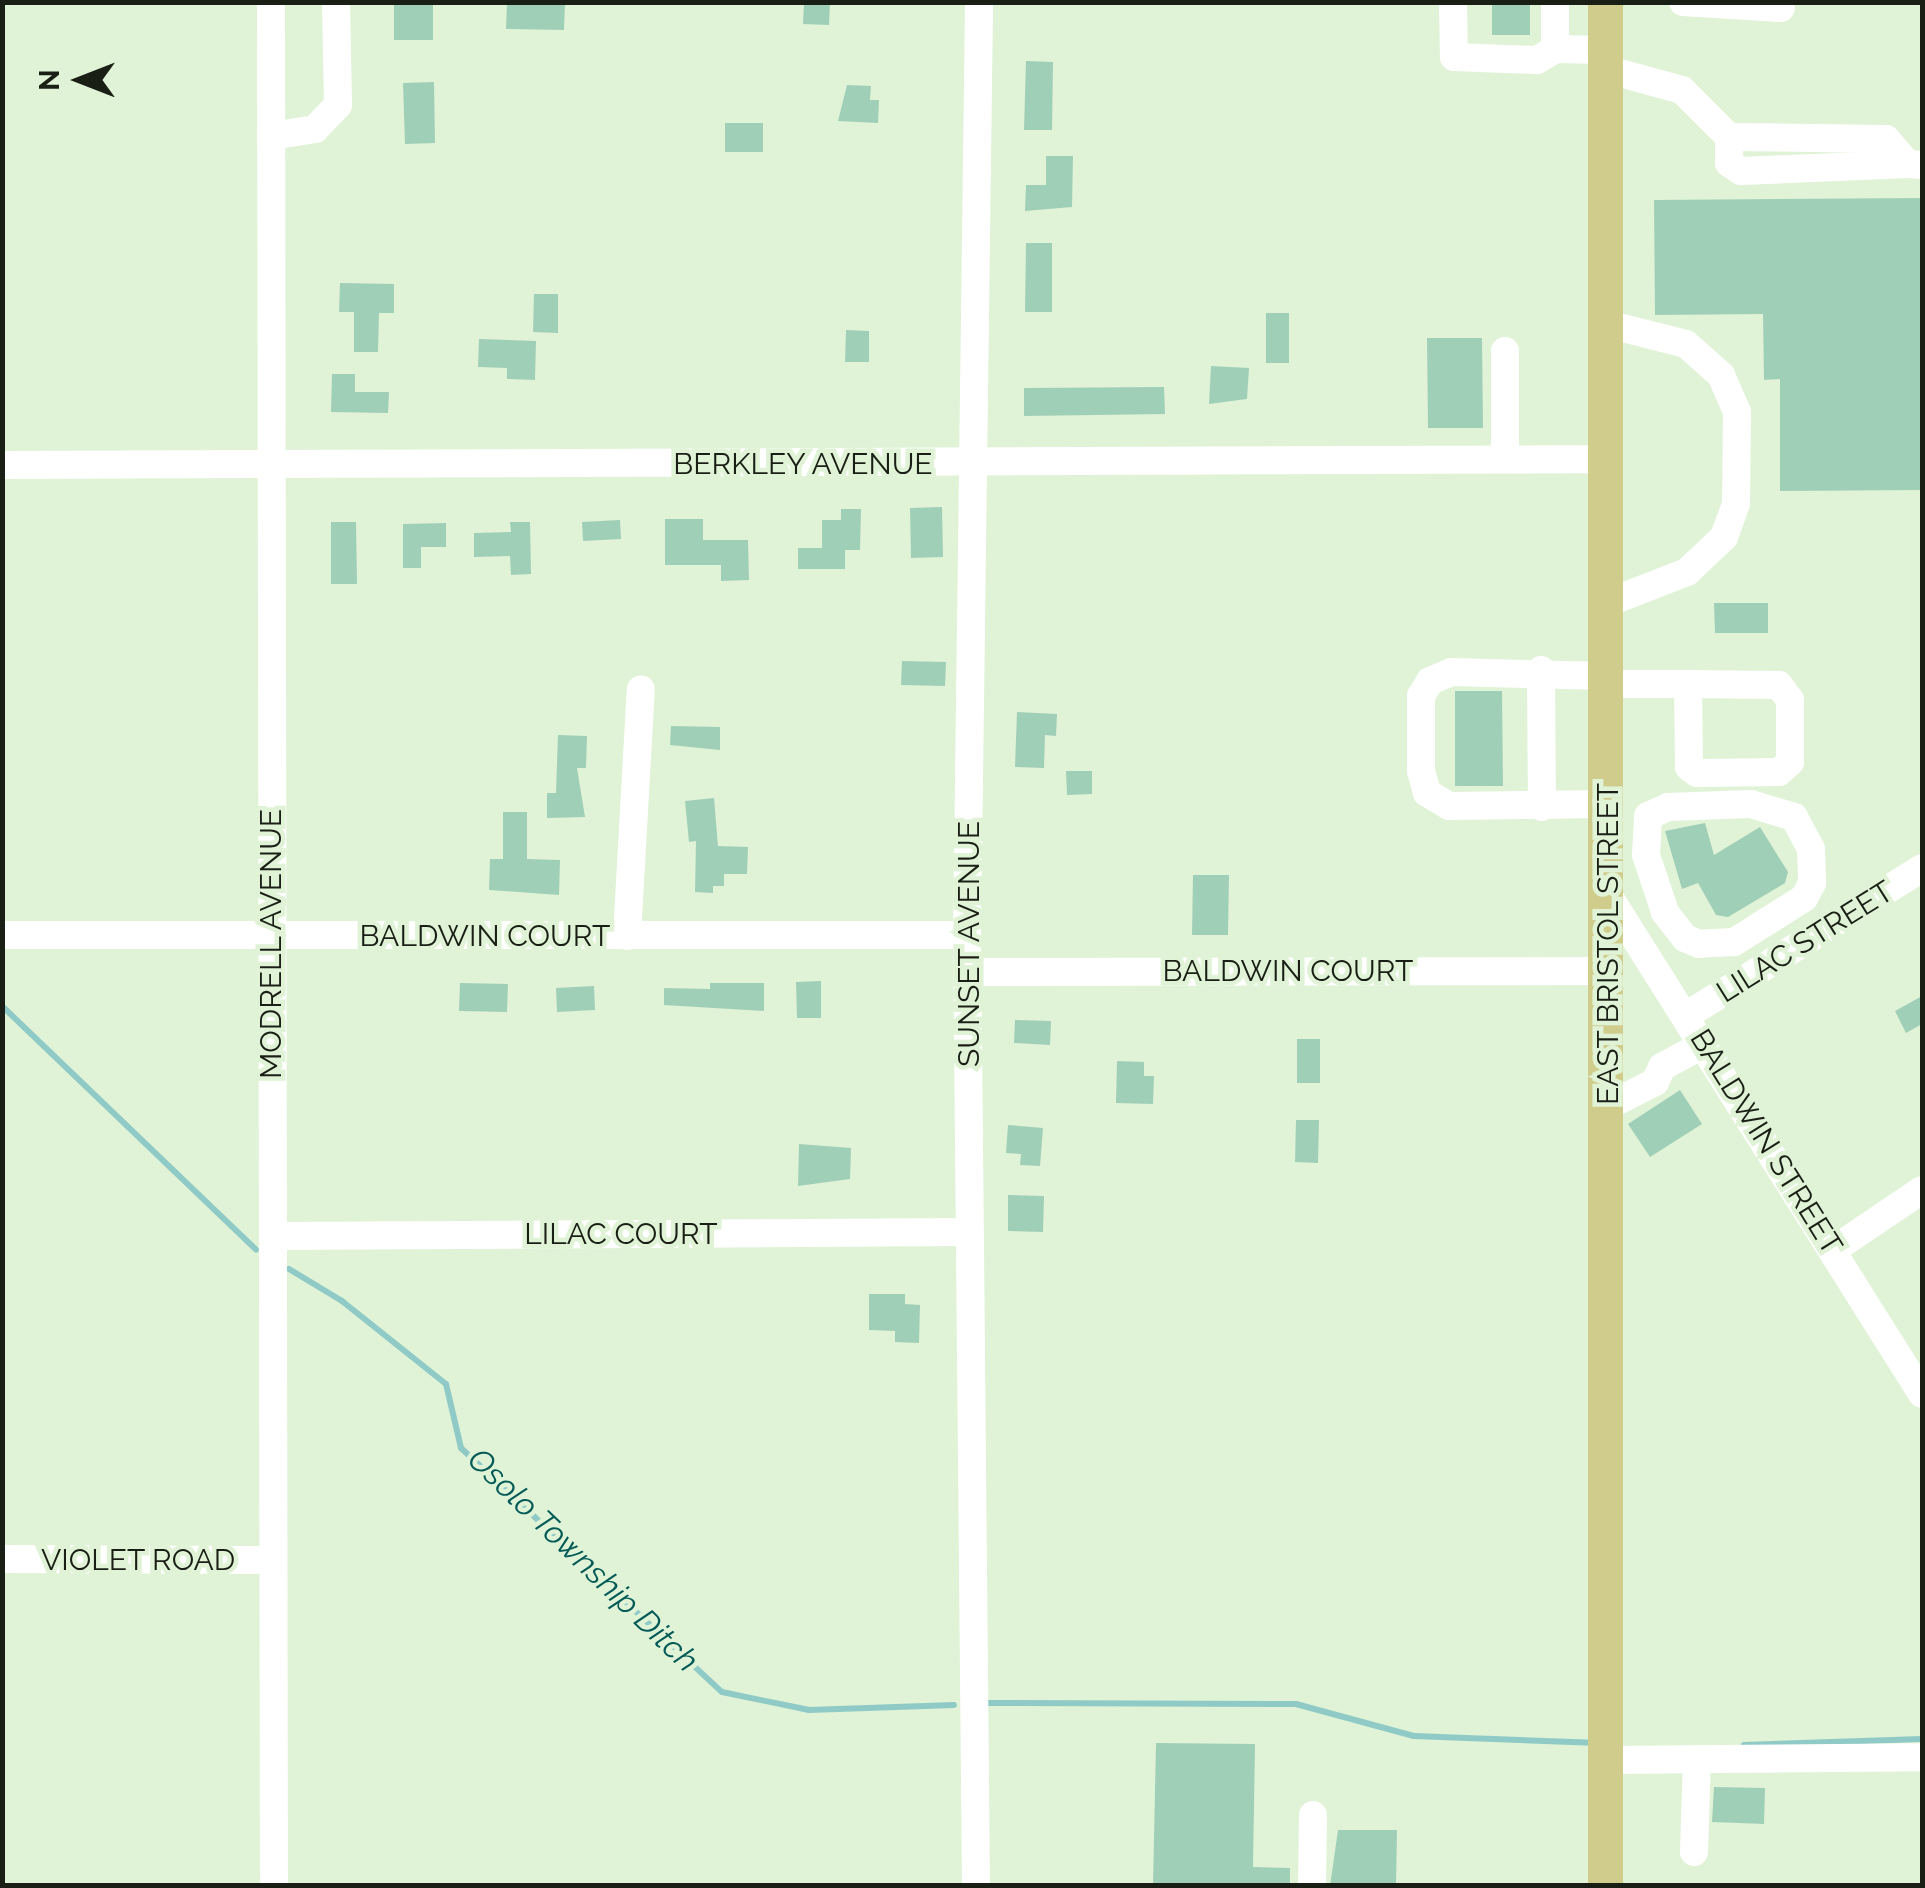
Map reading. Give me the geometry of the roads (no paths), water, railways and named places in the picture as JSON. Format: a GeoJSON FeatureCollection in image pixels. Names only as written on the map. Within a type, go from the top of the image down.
{"type":"FeatureCollection","features":[{"type":"Feature","properties":{"kind":"main road","name":"EAST BRISTOL STREET"},"geometry":{"type":"LineString","coordinates":[[1604,2],[1608,1106],[1605,1886]]}},
{"type":"Feature","properties":{"kind":"street","name":"MODRELL AVENUE"},"geometry":{"type":"LineString","coordinates":[[271,2],[274,1886]]}},
{"type":"Feature","properties":{"kind":"street"},"geometry":{"type":"LineString","coordinates":[[271,136],[315,129],[338,105],[336,2]]}},
{"type":"Feature","properties":{"kind":"street","name":"SUNSET AVENUE"},"geometry":{"type":"LineString","coordinates":[[976,1886],[968,1232],[970,972],[966,935],[979,2]]}},
{"type":"Feature","properties":{"kind":"street"},"geometry":{"type":"LineString","coordinates":[[1453,2],[1454,57],[1537,60],[1555,49],[1605,59],[1682,90],[1729,137],[1886,139],[1915,165]]}},
{"type":"Feature","properties":{"kind":"street"},"geometry":{"type":"LineString","coordinates":[[1555,2],[1555,49]]}},
{"type":"Feature","properties":{"kind":"street"},"geometry":{"type":"LineString","coordinates":[[1683,2],[1781,8]]}},
{"type":"Feature","properties":{"kind":"street"},"geometry":{"type":"LineString","coordinates":[[1607,324],[1686,344],[1721,375],[1737,412],[1736,504],[1724,537],[1688,572],[1607,603]]}},
{"type":"Feature","properties":{"kind":"street"},"geometry":{"type":"LineString","coordinates":[[1505,351],[1505,459]]}},
{"type":"Feature","properties":{"kind":"street","name":"BERKLEY AVENUE"},"geometry":{"type":"LineString","coordinates":[[2,465],[974,464],[1603,458]]}},
{"type":"Feature","properties":{"kind":"street"},"geometry":{"type":"LineString","coordinates":[[1541,670],[1542,807]]}},
{"type":"Feature","properties":{"kind":"street"},"geometry":{"type":"LineString","coordinates":[[1607,804],[1449,806],[1427,793],[1421,771],[1421,696],[1430,681],[1450,672],[1541,670],[1607,679],[1780,685],[1790,700],[1790,762],[1780,772],[1698,773],[1690,767],[1688,684]]}},
{"type":"Feature","properties":{"kind":"street"},"geometry":{"type":"LineString","coordinates":[[627,936],[641,690]]}},
{"type":"Feature","properties":{"kind":"street"},"geometry":{"type":"LineString","coordinates":[[1658,809],[1784,809],[1805,833],[1815,867],[1804,898],[1764,923],[1716,946],[1685,938],[1665,912],[1645,841],[1648,816],[1658,809]]}},
{"type":"Feature","properties":{"kind":"street"},"geometry":{"type":"LineString","coordinates":[[1606,841],[1645,841]]}},
{"type":"Feature","properties":{"kind":"street","name":"LILAC STREET"},"geometry":{"type":"LineString","coordinates":[[1688,1015],[1922,868]]}},
{"type":"Feature","properties":{"kind":"street","name":"BALDWIN STREET"},"geometry":{"type":"LineString","coordinates":[[1606,892],[1688,1015],[1920,1387]]}},
{"type":"Feature","properties":{"kind":"street"},"geometry":{"type":"LineString","coordinates":[[1764,923],[1785,954]]}},
{"type":"Feature","properties":{"kind":"street","name":"BALDWIN COURT"},"geometry":{"type":"LineString","coordinates":[[2,935],[966,935]]}},
{"type":"Feature","properties":{"kind":"street","name":"BALDWIN COURT"},"geometry":{"type":"LineString","coordinates":[[970,972],[1607,970]]}},
{"type":"Feature","properties":{"kind":"street"},"geometry":{"type":"LineString","coordinates":[[1608,1106],[1655,1082],[1662,1067],[1704,1044]]}},
{"type":"Feature","properties":{"kind":"street"},"geometry":{"type":"LineString","coordinates":[[1833,1250],[1922,1190]]}},
{"type":"Feature","properties":{"kind":"street","name":"LILAC COURT"},"geometry":{"type":"LineString","coordinates":[[273,1236],[968,1232]]}},
{"type":"Feature","properties":{"kind":"street","name":"VIOLET ROAD"},"geometry":{"type":"LineString","coordinates":[[2,1559],[273,1560]]}},
{"type":"Feature","properties":{"kind":"street"},"geometry":{"type":"LineString","coordinates":[[1605,1760],[1922,1757]]}},
{"type":"Feature","properties":{"kind":"street"},"geometry":{"type":"LineString","coordinates":[[1694,1852],[1698,1760]]}},
{"type":"Feature","properties":{"kind":"street"},"geometry":{"type":"LineString","coordinates":[[1312,1886],[1314,1815]]}},
{"type":"Feature","properties":{"kind":"waterway","name":"Osolo Township Ditch"},"geometry":{"type":"LineString","coordinates":[[2,1006],[256,1250]]}},
{"type":"Feature","properties":{"kind":"waterway","name":"Osolo Township Ditch"},"geometry":{"type":"LineString","coordinates":[[289,1269],[342,1301],[446,1384],[461,1448],[722,1692],[809,1710],[954,1705]]}},
{"type":"Feature","properties":{"kind":"waterway","name":"Osolo Township Ditch"},"geometry":{"type":"LineString","coordinates":[[988,1703],[1296,1704],[1414,1736],[1593,1743]]}},
{"type":"Feature","properties":{"kind":"waterway"},"geometry":{"type":"LineString","coordinates":[[1744,1745],[1922,1739]]}}]}
